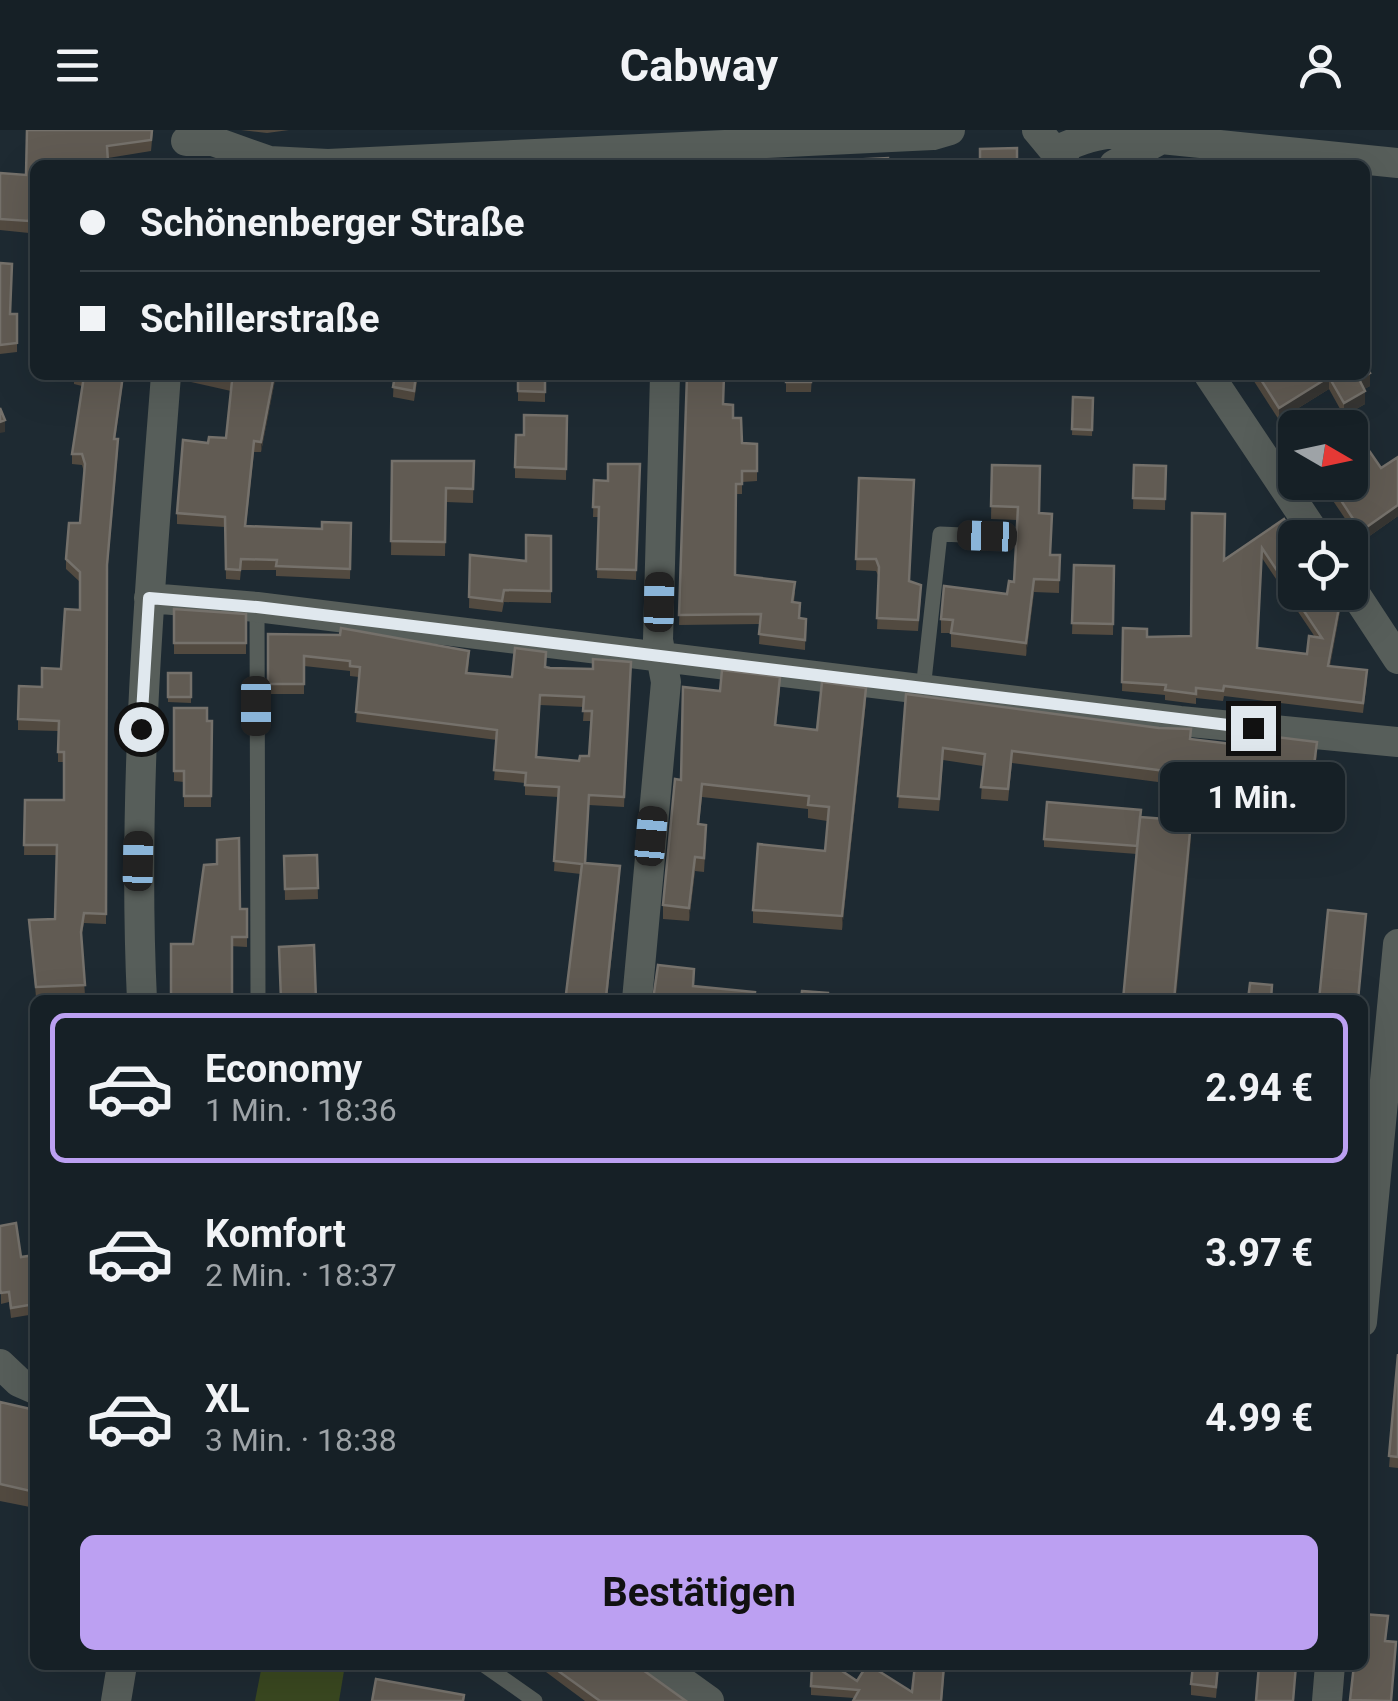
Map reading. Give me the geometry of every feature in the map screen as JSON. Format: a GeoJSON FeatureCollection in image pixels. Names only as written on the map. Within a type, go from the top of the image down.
{"type":"FeatureCollection","features":[{"type":"Feature","properties":{"kind":"street"},"geometry":{"type":"LineString","coordinates":[[486,160],[560,141],[670,156],[933,135],[950,130]]}},
{"type":"Feature","properties":{"kind":"street"},"geometry":{"type":"LineString","coordinates":[[1053,149],[1100,131],[1127,131],[1161,139],[1368,160]]}},
{"type":"Feature","properties":{"kind":"street"},"geometry":{"type":"LineString","coordinates":[[1123,160],[1161,139]]}},
{"type":"Feature","properties":{"kind":"street"},"geometry":{"type":"LineString","coordinates":[[185,145],[213,142],[262,160]]}},
{"type":"Feature","properties":{"kind":"street"},"geometry":{"type":"LineString","coordinates":[[1370,160],[1398,163]]}},
{"type":"Feature","properties":{"kind":"street"},"geometry":{"type":"LineString","coordinates":[[142,995],[137,894],[149,598],[166,380]]}},
{"type":"Feature","properties":{"kind":"street"},"geometry":{"type":"LineString","coordinates":[[637,995],[666,682],[662,657],[665,380]]}},
{"type":"Feature","properties":{"kind":"street"},"geometry":{"type":"LineString","coordinates":[[1212,380],[1306,520]]}},
{"type":"Feature","properties":{"kind":"street"},"geometry":{"type":"LineString","coordinates":[[149,598],[257,607],[923,690],[1398,742]]}},
{"type":"Feature","properties":{"kind":"street"},"geometry":{"type":"LineString","coordinates":[[1366,610],[1398,659]]}},
{"type":"Feature","properties":{"kind":"street"},"geometry":{"type":"LineString","coordinates":[[1368,1253],[1398,944]]}},
{"type":"Feature","properties":{"kind":"street"},"geometry":{"type":"LineString","coordinates":[[0,1364],[30,1387]]}},
{"type":"Feature","properties":{"kind":"street"},"geometry":{"type":"LineString","coordinates":[[116,1701],[121,1670]]}},
{"type":"Feature","properties":{"kind":"street"},"geometry":{"type":"LineString","coordinates":[[667,1670],[709,1701]]}},
{"type":"Feature","properties":{"kind":"street"},"geometry":{"type":"LineString","coordinates":[[1327,1701],[1330,1670]]}},
{"type":"Feature","properties":{"kind":"lane"},"geometry":{"type":"LineString","coordinates":[[923,690],[940,534],[987,536]]}},
{"type":"Feature","properties":{"kind":"lane"},"geometry":{"type":"LineString","coordinates":[[257,607],[258,995]]}},
{"type":"Feature","properties":{"kind":"lane"},"geometry":{"type":"LineString","coordinates":[[491,1670],[535,1701]]}},
{"type":"Feature","properties":{"kind":"green space"},"geometry":{"type":"Polygon","coordinates":[[[261,1670],[344,1670],[339,1701],[255,1701],[261,1670]]]}},
{"type":"Feature","properties":{"kind":"building"},"geometry":{"type":"Polygon","coordinates":[[[27,130],[152,130],[151,140],[107,146],[108,160],[30,160],[29,221],[0,219],[0,173],[26,175],[27,130]]]}},
{"type":"Feature","properties":{"kind":"building"},"geometry":{"type":"Polygon","coordinates":[[[1017,148],[1017,160],[980,160],[980,149],[1017,148]]]}},
{"type":"Feature","properties":{"kind":"building"},"geometry":{"type":"Polygon","coordinates":[[[0,263],[12,264],[10,314],[17,314],[17,343],[0,345],[0,263]]]}},
{"type":"Feature","properties":{"kind":"building"},"geometry":{"type":"Polygon","coordinates":[[[83,380],[122,380],[114,439],[118,439],[107,565],[106,914],[84,913],[81,932],[85,985],[36,987],[29,920],[55,919],[57,845],[24,845],[25,800],[64,800],[64,752],[58,752],[59,721],[18,719],[19,686],[42,687],[42,668],[61,669],[65,609],[80,610],[80,572],[66,559],[69,523],[80,523],[85,464],[82,454],[72,454],[83,380]]]}},
{"type":"Feature","properties":{"kind":"building"},"geometry":{"type":"Polygon","coordinates":[[[228,380],[273,380],[261,442],[254,441],[245,526],[322,529],[322,522],[351,523],[350,569],[276,566],[277,560],[241,559],[240,570],[226,569],[225,517],[177,513],[183,440],[208,443],[209,437],[226,438],[232,381],[228,380]]]}},
{"type":"Feature","properties":{"kind":"building"},"geometry":{"type":"Polygon","coordinates":[[[394,380],[415,380],[414,391],[393,387],[394,380]]]}},
{"type":"Feature","properties":{"kind":"building"},"geometry":{"type":"Polygon","coordinates":[[[518,380],[545,380],[545,392],[518,391],[518,380]]]}},
{"type":"Feature","properties":{"kind":"building"},"geometry":{"type":"Polygon","coordinates":[[[687,380],[724,380],[723,404],[733,405],[733,418],[741,418],[742,443],[757,444],[757,471],[742,471],[742,484],[736,484],[735,575],[795,582],[792,602],[800,603],[799,618],[806,619],[805,640],[759,634],[761,614],[679,615],[687,380]]]}},
{"type":"Feature","properties":{"kind":"building"},"geometry":{"type":"Polygon","coordinates":[[[1261,380],[1324,380],[1279,408],[1261,380]]]}},
{"type":"Feature","properties":{"kind":"building"},"geometry":{"type":"Polygon","coordinates":[[[1331,380],[1360,380],[1365,391],[1344,403],[1331,380]]]}},
{"type":"Feature","properties":{"kind":"building"},"geometry":{"type":"Polygon","coordinates":[[[1073,397],[1093,398],[1092,430],[1072,429],[1073,397]]]}},
{"type":"Feature","properties":{"kind":"building"},"geometry":{"type":"Polygon","coordinates":[[[524,415],[567,416],[566,469],[515,467],[516,435],[524,435],[524,415]]]}},
{"type":"Feature","properties":{"kind":"building"},"geometry":{"type":"Polygon","coordinates":[[[1368,453],[1381,468],[1398,457],[1398,505],[1368,526],[1368,520],[1354,520],[1341,500],[1368,500],[1368,453]]]}},
{"type":"Feature","properties":{"kind":"building"},"geometry":{"type":"Polygon","coordinates":[[[392,461],[474,461],[473,489],[446,488],[445,542],[391,541],[392,461]]]}},
{"type":"Feature","properties":{"kind":"building"},"geometry":{"type":"Polygon","coordinates":[[[608,464],[640,464],[636,570],[597,569],[599,507],[593,507],[594,480],[608,481],[608,464]]]}},
{"type":"Feature","properties":{"kind":"building"},"geometry":{"type":"Polygon","coordinates":[[[992,465],[1040,466],[1039,513],[1052,514],[1050,555],[1060,555],[1059,580],[1034,579],[1026,643],[951,633],[953,620],[941,619],[944,586],[1007,594],[1009,581],[1014,582],[1018,507],[991,506],[992,465]]]}},
{"type":"Feature","properties":{"kind":"building"},"geometry":{"type":"Polygon","coordinates":[[[1134,465],[1166,466],[1165,499],[1133,498],[1134,465]]]}},
{"type":"Feature","properties":{"kind":"building"},"geometry":{"type":"Polygon","coordinates":[[[859,478],[914,480],[909,581],[921,585],[918,620],[877,618],[879,567],[876,559],[856,559],[859,478]]]}},
{"type":"Feature","properties":{"kind":"building"},"geometry":{"type":"Polygon","coordinates":[[[1192,513],[1225,514],[1224,560],[1278,523],[1278,572],[1262,548],[1257,648],[1307,654],[1309,636],[1322,638],[1303,610],[1338,610],[1328,666],[1367,670],[1363,703],[1224,686],[1223,691],[1196,688],[1196,694],[1165,690],[1166,685],[1122,682],[1123,628],[1147,629],[1147,637],[1191,636],[1192,513]]]}},
{"type":"Feature","properties":{"kind":"building"},"geometry":{"type":"Polygon","coordinates":[[[526,535],[551,536],[551,591],[504,590],[502,601],[469,597],[470,555],[526,561],[526,535]]]}},
{"type":"Feature","properties":{"kind":"building"},"geometry":{"type":"Polygon","coordinates":[[[1074,565],[1114,566],[1113,624],[1072,623],[1074,565]]]}},
{"type":"Feature","properties":{"kind":"building"},"geometry":{"type":"Polygon","coordinates":[[[174,609],[246,614],[246,643],[174,643],[174,609]]]}},
{"type":"Feature","properties":{"kind":"building"},"geometry":{"type":"Polygon","coordinates":[[[341,628],[469,651],[466,673],[512,677],[515,648],[546,652],[545,667],[550,668],[593,669],[593,659],[631,662],[624,797],[589,795],[585,863],[620,866],[606,995],[566,994],[582,864],[554,861],[559,787],[525,785],[526,773],[494,770],[497,730],[356,712],[360,667],[350,666],[350,661],[304,656],[304,684],[268,684],[268,634],[340,635],[341,628]],[[540,695],[536,757],[579,761],[580,756],[589,756],[592,711],[583,711],[584,697],[540,695]]]}},
{"type":"Feature","properties":{"kind":"building"},"geometry":{"type":"Polygon","coordinates":[[[722,670],[780,677],[775,725],[817,730],[822,682],[866,688],[842,916],[753,910],[758,844],[825,851],[829,807],[808,805],[809,796],[702,784],[698,824],[706,825],[704,858],[695,857],[689,908],[663,905],[675,779],[681,780],[683,687],[720,691],[722,670]]]}},
{"type":"Feature","properties":{"kind":"building"},"geometry":{"type":"Polygon","coordinates":[[[168,673],[191,673],[191,697],[168,697],[168,673]]]}},
{"type":"Feature","properties":{"kind":"building"},"geometry":{"type":"Polygon","coordinates":[[[906,694],[1191,729],[1190,739],[1257,747],[1259,735],[1317,742],[1310,796],[1245,787],[1247,771],[1205,766],[1204,776],[1012,751],[1008,789],[981,787],[985,754],[943,748],[939,799],[898,796],[906,694]]]}},
{"type":"Feature","properties":{"kind":"building"},"geometry":{"type":"Polygon","coordinates":[[[174,708],[207,708],[207,721],[212,721],[211,796],[184,796],[184,771],[174,771],[174,708]]]}},
{"type":"Feature","properties":{"kind":"building"},"geometry":{"type":"Polygon","coordinates":[[[1047,802],[1141,810],[1137,846],[1044,839],[1047,802]]]}},
{"type":"Feature","properties":{"kind":"building"},"geometry":{"type":"Polygon","coordinates":[[[1140,817],[1191,821],[1174,995],[1123,995],[1140,817]]]}},
{"type":"Feature","properties":{"kind":"building"},"geometry":{"type":"Polygon","coordinates":[[[239,838],[240,909],[247,909],[247,937],[232,937],[232,995],[171,995],[171,944],[193,944],[204,865],[217,864],[217,840],[239,838]]]}},
{"type":"Feature","properties":{"kind":"building"},"geometry":{"type":"Polygon","coordinates":[[[317,855],[318,888],[285,889],[284,856],[317,855]]]}},
{"type":"Feature","properties":{"kind":"building"},"geometry":{"type":"Polygon","coordinates":[[[1328,910],[1366,914],[1358,995],[1320,995],[1328,910]]]}},
{"type":"Feature","properties":{"kind":"building"},"geometry":{"type":"Polygon","coordinates":[[[314,945],[316,995],[281,995],[279,947],[314,945]]]}},
{"type":"Feature","properties":{"kind":"building"},"geometry":{"type":"Polygon","coordinates":[[[658,965],[694,969],[693,986],[755,992],[755,995],[654,995],[658,965]]]}},
{"type":"Feature","properties":{"kind":"building"},"geometry":{"type":"Polygon","coordinates":[[[1250,983],[1272,985],[1271,995],[1249,995],[1250,983]]]}},
{"type":"Feature","properties":{"kind":"building"},"geometry":{"type":"Polygon","coordinates":[[[802,991],[828,993],[828,995],[802,995],[802,991]]]}},
{"type":"Feature","properties":{"kind":"building"},"geometry":{"type":"Polygon","coordinates":[[[16,1223],[21,1257],[30,1256],[30,1305],[11,1308],[9,1292],[1,1293],[0,1226],[16,1223]]]}},
{"type":"Feature","properties":{"kind":"building"},"geometry":{"type":"Polygon","coordinates":[[[1398,1354],[1398,1457],[1389,1456],[1398,1354]]]}},
{"type":"Feature","properties":{"kind":"building"},"geometry":{"type":"Polygon","coordinates":[[[0,1402],[30,1409],[30,1491],[0,1484],[0,1402]]]}},
{"type":"Feature","properties":{"kind":"building"},"geometry":{"type":"Polygon","coordinates":[[[1368,1614],[1388,1616],[1385,1641],[1396,1642],[1391,1701],[1350,1700],[1353,1670],[1368,1670],[1368,1614]]]}},
{"type":"Feature","properties":{"kind":"building"},"geometry":{"type":"Polygon","coordinates":[[[557,1670],[643,1670],[686,1701],[600,1701],[557,1670]]]}},
{"type":"Feature","properties":{"kind":"building"},"geometry":{"type":"Polygon","coordinates":[[[812,1670],[840,1670],[857,1681],[864,1670],[877,1670],[912,1692],[914,1670],[944,1670],[941,1701],[853,1701],[859,1690],[811,1686],[812,1670]]]}},
{"type":"Feature","properties":{"kind":"building"},"geometry":{"type":"Polygon","coordinates":[[[1192,1670],[1218,1670],[1216,1687],[1191,1684],[1192,1670]]]}},
{"type":"Feature","properties":{"kind":"building"},"geometry":{"type":"Polygon","coordinates":[[[1259,1670],[1296,1670],[1293,1701],[1256,1701],[1259,1670]]]}},
{"type":"Feature","properties":{"kind":"building"},"geometry":{"type":"Polygon","coordinates":[[[376,1679],[464,1695],[463,1701],[372,1701],[376,1679]]]}},
{"type":"Feature","properties":{"kind":"route"},"geometry":{"type":"LineString","coordinates":[[141,729],[149,598],[257,607],[1253,728]]}}]}
